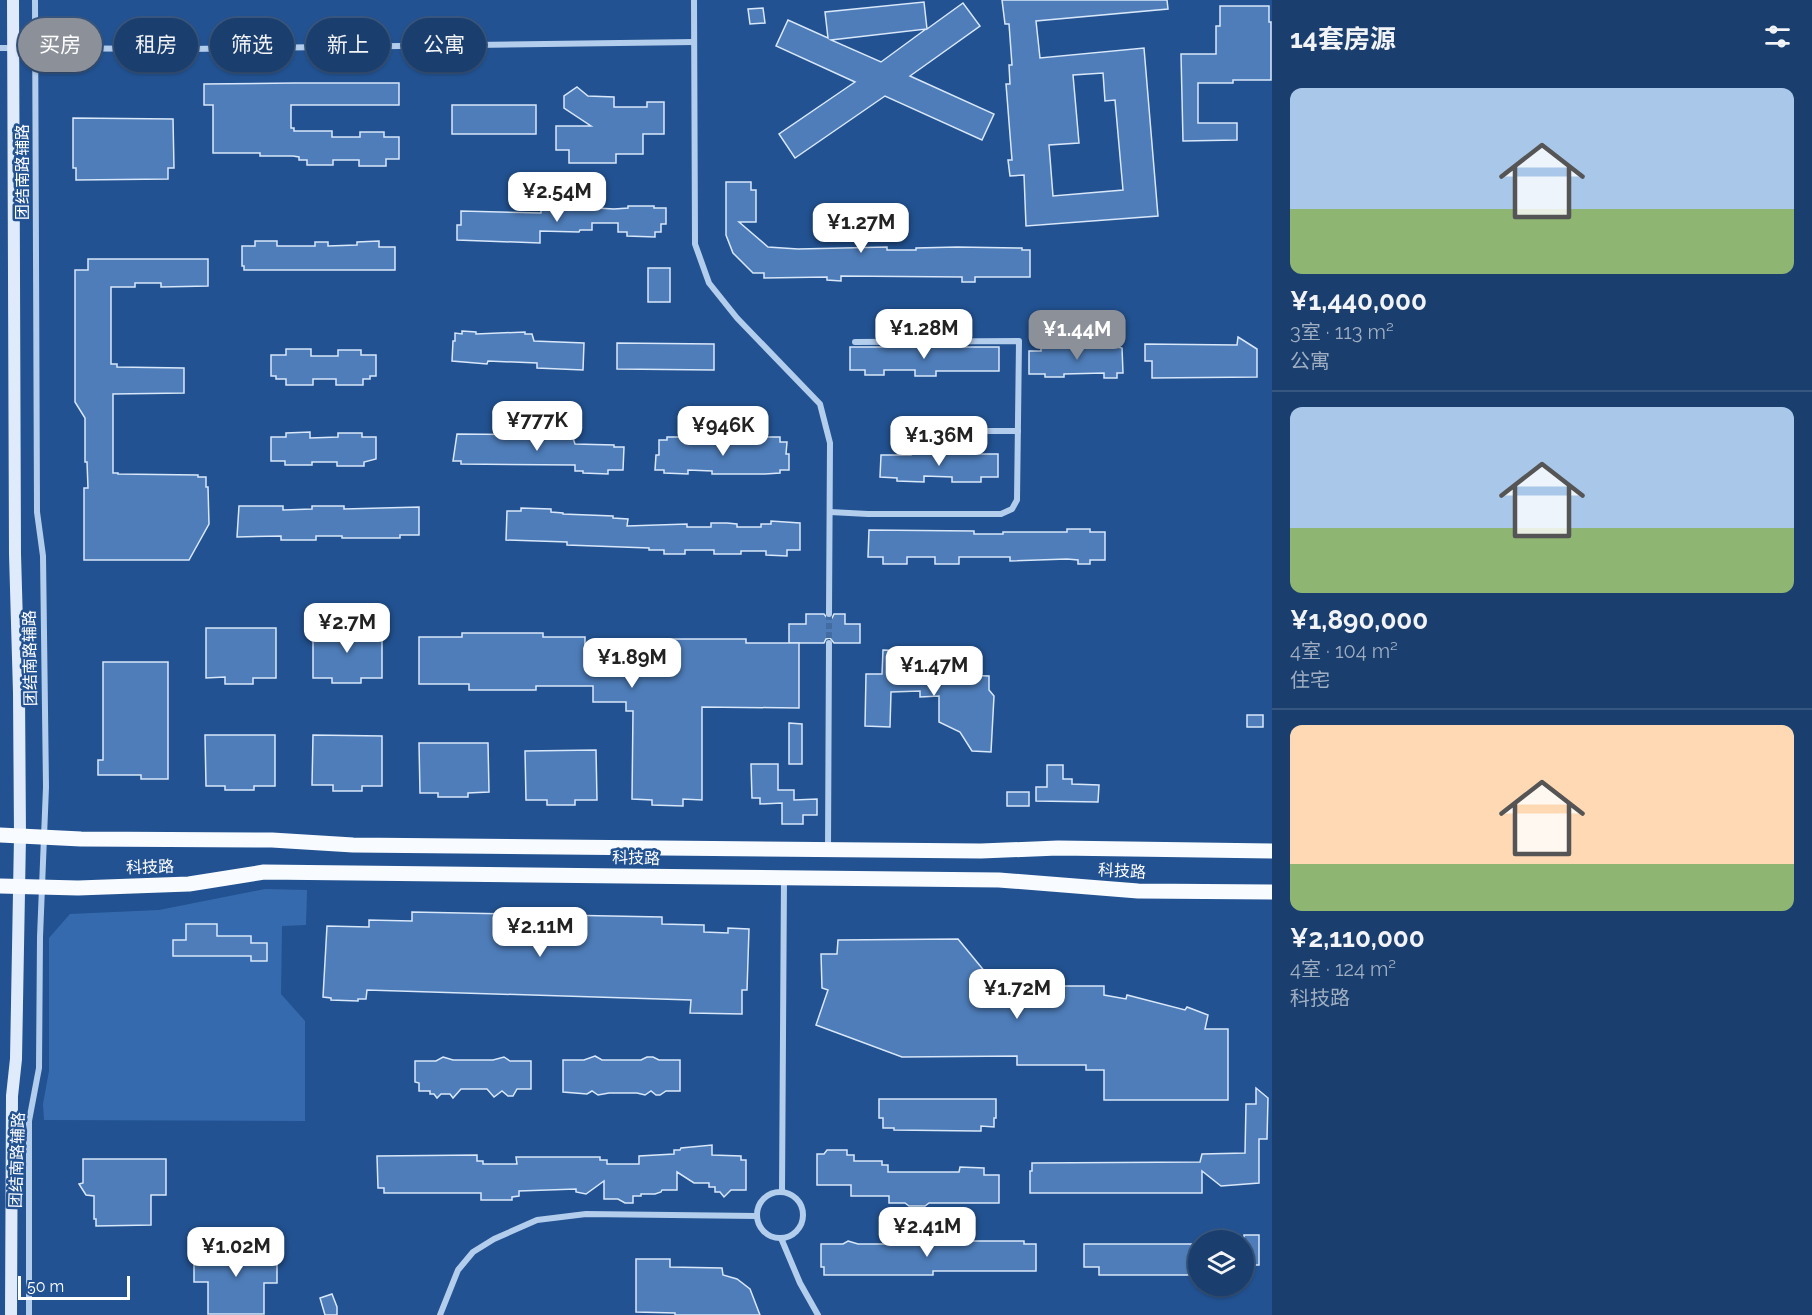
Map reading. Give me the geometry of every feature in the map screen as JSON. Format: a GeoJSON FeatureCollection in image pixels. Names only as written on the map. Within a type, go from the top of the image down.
{"type":"FeatureCollection","features":[{"type":"Feature","properties":{"kind":"main road"},"geometry":{"type":"LineString","coordinates":[[11,1315],[12,1096],[16,1059],[20,886],[19,693],[6,49],[13,0]]}},
{"type":"Feature","properties":{"kind":"main road","name":"科技路"},"geometry":{"type":"LineString","coordinates":[[0,835],[81,839],[272,840],[353,845],[981,851],[1058,848],[1272,851]]}},
{"type":"Feature","properties":{"kind":"main road","name":"科技路"},"geometry":{"type":"LineString","coordinates":[[0,886],[189,884],[264,872],[999,880],[1137,891],[1272,892]]}},
{"type":"Feature","properties":{"kind":"street","name":"团结南路辅路"},"geometry":{"type":"LineString","coordinates":[[35,0],[35,18]]}},
{"type":"Feature","properties":{"kind":"street"},"geometry":{"type":"LineString","coordinates":[[694,0],[695,244],[709,283],[737,318],[820,404],[830,443],[829,614]]}},
{"type":"Feature","properties":{"kind":"street"},"geometry":{"type":"LineString","coordinates":[[102,48],[694,42]]}},
{"type":"Feature","properties":{"kind":"street","name":"团结南路辅路"},"geometry":{"type":"LineString","coordinates":[[28,1315],[29,1121],[39,1068],[46,787],[43,556],[37,512],[35,72]]}},
{"type":"Feature","properties":{"kind":"street"},"geometry":{"type":"LineString","coordinates":[[830,512],[868,514],[1008,512],[1015,506],[1017,500],[1019,341],[855,342]]}},
{"type":"Feature","properties":{"kind":"street"},"geometry":{"type":"LineString","coordinates":[[898,431],[1018,431]]}},
{"type":"Feature","properties":{"kind":"street"},"geometry":{"type":"LineString","coordinates":[[828,849],[829,643]]}},
{"type":"Feature","properties":{"kind":"street"},"geometry":{"type":"LineString","coordinates":[[782,1192],[784,877]]}},
{"type":"Feature","properties":{"kind":"street"},"geometry":{"type":"LineString","coordinates":[[782,1192],[790,1194],[801,1204],[803,1218],[797,1232],[781,1238],[769,1236],[758,1224],[757,1216],[762,1201],[767,1196],[782,1192]]}},
{"type":"Feature","properties":{"kind":"street"},"geometry":{"type":"LineString","coordinates":[[440,1315],[458,1270],[473,1252],[513,1229],[537,1220],[586,1214],[757,1216]]}},
{"type":"Feature","properties":{"kind":"street"},"geometry":{"type":"LineString","coordinates":[[781,1238],[800,1282],[818,1315]]}},
{"type":"Feature","properties":{"kind":"shaded area"},"geometry":{"type":"Polygon","coordinates":[[[265,889],[307,890],[306,925],[282,926],[281,994],[305,1021],[305,1121],[44,1120],[43,1104],[49,1071],[49,938],[70,914],[159,910],[265,889]]]}},
{"type":"Feature","properties":{"kind":"building"},"geometry":{"type":"Polygon","coordinates":[[[1002,0],[1167,0],[1168,9],[1036,21],[1040,58],[1144,48],[1158,216],[1026,226],[1024,175],[1010,176],[1008,160],[1012,160],[1006,84],[1010,84],[1009,65],[1012,65],[1009,24],[1005,24],[1002,0]],[[1103,73],[1073,75],[1079,143],[1049,145],[1053,196],[1123,190],[1115,100],[1105,101],[1103,73]]]}},
{"type":"Feature","properties":{"kind":"building"},"geometry":{"type":"Polygon","coordinates":[[[924,2],[927,29],[963,3],[980,26],[910,76],[994,114],[982,140],[885,96],[795,158],[779,134],[855,82],[776,46],[788,20],[828,38],[825,12],[924,2]],[[926,29],[831,40],[881,62],[926,29]]]}},
{"type":"Feature","properties":{"kind":"building"},"geometry":{"type":"Polygon","coordinates":[[[1220,6],[1269,6],[1271,80],[1198,83],[1198,123],[1237,123],[1237,140],[1183,141],[1181,54],[1216,54],[1216,26],[1220,26],[1220,6]]]}},
{"type":"Feature","properties":{"kind":"building"},"geometry":{"type":"Polygon","coordinates":[[[763,8],[765,23],[750,24],[748,9],[763,8]]]}},
{"type":"Feature","properties":{"kind":"building"},"geometry":{"type":"Polygon","coordinates":[[[399,83],[399,105],[291,105],[291,128],[294,128],[294,131],[332,131],[332,137],[360,137],[360,132],[384,132],[384,137],[399,137],[399,159],[386,159],[386,166],[359,166],[359,160],[333,160],[333,165],[307,165],[307,160],[299,160],[299,157],[293,156],[213,153],[213,105],[204,105],[204,84],[399,83]]]}},
{"type":"Feature","properties":{"kind":"building"},"geometry":{"type":"Polygon","coordinates":[[[577,87],[588,96],[614,97],[614,107],[647,107],[647,102],[664,102],[664,134],[643,134],[643,154],[616,154],[616,163],[569,163],[569,150],[556,150],[556,126],[591,126],[564,108],[564,96],[577,87]]]}},
{"type":"Feature","properties":{"kind":"building"},"geometry":{"type":"Polygon","coordinates":[[[452,105],[536,105],[536,134],[452,134],[452,105]]]}},
{"type":"Feature","properties":{"kind":"building"},"geometry":{"type":"Polygon","coordinates":[[[73,118],[173,119],[174,168],[168,168],[168,179],[76,180],[76,168],[73,168],[73,118]]]}},
{"type":"Feature","properties":{"kind":"building"},"geometry":{"type":"Polygon","coordinates":[[[726,182],[751,182],[751,190],[756,190],[756,222],[739,222],[768,247],[798,249],[887,247],[887,250],[957,247],[1022,248],[1022,250],[1030,250],[1030,277],[975,277],[975,282],[962,282],[962,277],[841,276],[841,281],[827,280],[827,277],[764,278],[764,273],[753,273],[733,253],[726,235],[726,182]]]}},
{"type":"Feature","properties":{"kind":"building"},"geometry":{"type":"Polygon","coordinates":[[[556,203],[614,209],[628,208],[628,206],[666,208],[666,224],[661,224],[661,232],[655,232],[655,237],[627,236],[627,232],[618,232],[618,223],[592,223],[592,230],[580,230],[579,232],[540,231],[540,243],[457,240],[457,225],[461,225],[461,211],[541,213],[541,208],[556,209],[556,203]]]}},
{"type":"Feature","properties":{"kind":"building"},"geometry":{"type":"Polygon","coordinates":[[[255,241],[277,241],[277,246],[315,246],[315,242],[328,242],[328,246],[357,245],[357,242],[379,241],[379,247],[395,247],[395,270],[244,270],[242,246],[255,246],[255,241]]]}},
{"type":"Feature","properties":{"kind":"building"},"geometry":{"type":"Polygon","coordinates":[[[88,259],[208,259],[208,286],[161,287],[161,283],[135,283],[135,287],[111,287],[111,364],[117,364],[117,367],[184,368],[184,393],[113,394],[113,473],[206,477],[209,524],[189,560],[84,560],[84,488],[88,488],[87,462],[85,462],[85,418],[75,402],[75,270],[88,270],[88,259]]]}},
{"type":"Feature","properties":{"kind":"building"},"geometry":{"type":"Polygon","coordinates":[[[648,268],[670,268],[670,302],[648,302],[648,268]]]}},
{"type":"Feature","properties":{"kind":"building"},"geometry":{"type":"Polygon","coordinates":[[[462,331],[476,332],[476,334],[525,332],[525,334],[532,334],[534,341],[584,343],[583,370],[537,368],[537,363],[488,361],[487,364],[452,361],[455,333],[462,334],[462,331]]]}},
{"type":"Feature","properties":{"kind":"building"},"geometry":{"type":"Polygon","coordinates":[[[1238,337],[1257,349],[1257,377],[1152,378],[1152,361],[1145,361],[1145,344],[1237,345],[1238,337]]]}},
{"type":"Feature","properties":{"kind":"building"},"geometry":{"type":"Polygon","coordinates":[[[617,343],[714,344],[714,370],[617,369],[617,343]]]}},
{"type":"Feature","properties":{"kind":"building"},"geometry":{"type":"Polygon","coordinates":[[[850,347],[999,347],[999,371],[936,371],[936,376],[915,376],[915,370],[884,370],[884,375],[865,375],[865,370],[850,370],[850,347]]]}},
{"type":"Feature","properties":{"kind":"building"},"geometry":{"type":"Polygon","coordinates":[[[1041,348],[1122,348],[1123,373],[1117,373],[1117,378],[1104,378],[1104,373],[1064,374],[1064,377],[1029,374],[1029,351],[1041,351],[1041,348]]]}},
{"type":"Feature","properties":{"kind":"building"},"geometry":{"type":"Polygon","coordinates":[[[286,349],[311,349],[311,356],[338,356],[338,350],[361,350],[361,355],[376,355],[376,376],[363,379],[363,385],[336,385],[336,379],[313,379],[313,385],[286,385],[286,379],[276,379],[276,376],[271,376],[271,355],[286,355],[286,349]]]}},
{"type":"Feature","properties":{"kind":"building"},"geometry":{"type":"Polygon","coordinates":[[[310,432],[310,438],[338,437],[338,433],[362,433],[362,437],[376,437],[376,459],[364,462],[364,466],[337,466],[337,462],[285,465],[285,461],[271,461],[271,437],[286,437],[286,433],[310,432]]]}},
{"type":"Feature","properties":{"kind":"building"},"geometry":{"type":"Polygon","coordinates":[[[457,434],[572,435],[575,444],[624,447],[623,470],[608,470],[608,474],[575,471],[575,465],[461,464],[461,461],[453,461],[457,434]]]}},
{"type":"Feature","properties":{"kind":"building"},"geometry":{"type":"Polygon","coordinates":[[[667,437],[687,437],[687,442],[749,443],[759,442],[759,437],[780,437],[780,442],[787,442],[786,454],[789,454],[789,470],[765,474],[712,474],[712,471],[688,470],[688,474],[664,473],[664,470],[655,470],[656,455],[659,455],[659,440],[667,440],[667,437]]]}},
{"type":"Feature","properties":{"kind":"building"},"geometry":{"type":"Polygon","coordinates":[[[911,450],[923,451],[923,454],[998,454],[998,477],[981,477],[981,482],[952,482],[952,477],[924,476],[924,482],[897,481],[897,478],[880,477],[881,455],[911,455],[911,450]]]}},
{"type":"Feature","properties":{"kind":"building"},"geometry":{"type":"Polygon","coordinates":[[[239,506],[283,506],[283,510],[312,509],[312,506],[344,506],[344,509],[419,507],[419,535],[400,535],[400,538],[316,536],[316,540],[281,540],[281,536],[237,537],[239,506]]]}},
{"type":"Feature","properties":{"kind":"building"},"geometry":{"type":"Polygon","coordinates":[[[521,508],[551,509],[551,512],[563,514],[613,516],[613,518],[628,519],[627,526],[687,524],[687,527],[711,527],[711,523],[727,523],[737,524],[737,527],[761,527],[761,524],[771,524],[771,521],[800,523],[800,550],[787,550],[787,556],[766,555],[766,551],[714,554],[714,550],[685,550],[685,554],[664,554],[664,550],[649,550],[649,548],[506,540],[507,511],[521,511],[521,508]]]}},
{"type":"Feature","properties":{"kind":"building"},"geometry":{"type":"Polygon","coordinates":[[[1067,529],[1090,529],[1090,532],[1105,532],[1105,560],[1090,560],[1090,564],[1078,564],[1078,560],[1067,559],[1010,561],[1010,557],[959,557],[959,564],[935,564],[935,557],[907,557],[907,564],[883,564],[883,557],[868,557],[869,530],[974,531],[974,534],[1003,534],[1003,532],[1067,532],[1067,529]]]}},
{"type":"Feature","properties":{"kind":"building"},"geometry":{"type":"Polygon","coordinates":[[[806,614],[824,614],[828,619],[834,614],[845,614],[845,624],[860,624],[860,643],[834,643],[830,638],[824,643],[789,643],[789,624],[806,624],[806,614]]]}},
{"type":"Feature","properties":{"kind":"building"},"geometry":{"type":"Polygon","coordinates":[[[206,628],[276,628],[276,678],[253,678],[253,684],[225,684],[225,677],[206,678],[206,628]]]}},
{"type":"Feature","properties":{"kind":"building"},"geometry":{"type":"Polygon","coordinates":[[[313,628],[382,629],[382,678],[361,678],[361,683],[332,683],[332,678],[313,678],[313,628]]]}},
{"type":"Feature","properties":{"kind":"building"},"geometry":{"type":"Polygon","coordinates":[[[462,633],[543,633],[543,637],[585,637],[585,647],[623,647],[623,643],[662,643],[662,639],[746,639],[746,643],[799,643],[799,708],[702,707],[702,800],[683,799],[683,806],[652,805],[652,800],[632,799],[633,711],[626,711],[626,702],[593,702],[593,686],[536,686],[536,690],[469,690],[469,684],[419,684],[419,637],[462,637],[462,633]]]}},
{"type":"Feature","properties":{"kind":"building"},"geometry":{"type":"Polygon","coordinates":[[[883,650],[912,651],[911,665],[929,664],[929,674],[989,676],[989,690],[994,696],[991,752],[972,751],[960,732],[939,722],[939,696],[920,697],[920,691],[891,692],[890,727],[865,726],[866,674],[882,674],[883,650]]]}},
{"type":"Feature","properties":{"kind":"building"},"geometry":{"type":"Polygon","coordinates":[[[103,662],[168,662],[168,779],[141,779],[141,775],[98,775],[98,760],[103,760],[103,662]]]}},
{"type":"Feature","properties":{"kind":"building"},"geometry":{"type":"Polygon","coordinates":[[[1247,715],[1263,715],[1263,727],[1247,727],[1247,715]]]}},
{"type":"Feature","properties":{"kind":"building"},"geometry":{"type":"Polygon","coordinates":[[[789,723],[802,724],[802,764],[789,764],[789,723]]]}},
{"type":"Feature","properties":{"kind":"building"},"geometry":{"type":"Polygon","coordinates":[[[205,735],[275,735],[275,786],[254,786],[254,790],[225,790],[225,786],[206,786],[205,735]]]}},
{"type":"Feature","properties":{"kind":"building"},"geometry":{"type":"Polygon","coordinates":[[[313,735],[382,736],[382,786],[362,786],[362,791],[333,791],[333,785],[312,785],[313,735]]]}},
{"type":"Feature","properties":{"kind":"building"},"geometry":{"type":"Polygon","coordinates":[[[419,743],[488,743],[489,792],[468,793],[468,797],[438,797],[438,793],[420,793],[419,743]]]}},
{"type":"Feature","properties":{"kind":"building"},"geometry":{"type":"Polygon","coordinates":[[[596,750],[597,800],[575,800],[575,805],[547,805],[547,800],[526,800],[525,751],[596,750]]]}},
{"type":"Feature","properties":{"kind":"building"},"geometry":{"type":"Polygon","coordinates":[[[751,764],[778,764],[778,790],[794,790],[794,800],[817,799],[817,815],[803,815],[803,824],[782,824],[782,803],[760,804],[760,798],[752,798],[751,764]]]}},
{"type":"Feature","properties":{"kind":"building"},"geometry":{"type":"Polygon","coordinates":[[[1047,765],[1063,765],[1063,779],[1072,779],[1072,784],[1099,785],[1098,802],[1036,801],[1036,787],[1047,787],[1047,765]]]}},
{"type":"Feature","properties":{"kind":"building"},"geometry":{"type":"Polygon","coordinates":[[[1007,792],[1029,792],[1029,806],[1007,806],[1007,792]]]}},
{"type":"Feature","properties":{"kind":"building"},"geometry":{"type":"Polygon","coordinates":[[[412,912],[662,917],[662,924],[704,925],[704,932],[728,933],[728,928],[749,929],[747,990],[742,990],[742,1014],[690,1013],[691,1000],[367,990],[366,999],[358,999],[358,1001],[331,1000],[331,998],[323,997],[327,926],[369,927],[369,920],[412,921],[412,912]]]}},
{"type":"Feature","properties":{"kind":"building"},"geometry":{"type":"Polygon","coordinates":[[[186,924],[217,924],[217,936],[251,936],[251,943],[267,943],[267,961],[251,961],[251,956],[173,956],[173,940],[186,940],[186,924]]]}},
{"type":"Feature","properties":{"kind":"building"},"geometry":{"type":"Polygon","coordinates":[[[958,939],[986,973],[1012,973],[1012,986],[1104,986],[1104,995],[1126,999],[1127,995],[1185,1010],[1187,1007],[1208,1015],[1205,1029],[1228,1029],[1228,1100],[1104,1100],[1104,1070],[1086,1070],[1086,1065],[1017,1065],[1017,1056],[902,1057],[816,1025],[828,990],[822,988],[821,954],[837,954],[838,940],[958,939]]]}},
{"type":"Feature","properties":{"kind":"building"},"geometry":{"type":"Polygon","coordinates":[[[595,1056],[602,1060],[641,1060],[653,1057],[659,1060],[680,1060],[680,1091],[666,1091],[660,1095],[651,1091],[645,1095],[609,1093],[598,1095],[592,1091],[587,1094],[563,1092],[563,1060],[584,1060],[595,1056]]]}},
{"type":"Feature","properties":{"kind":"building"},"geometry":{"type":"Polygon","coordinates":[[[443,1057],[453,1060],[493,1060],[504,1057],[510,1061],[531,1061],[531,1089],[517,1089],[513,1096],[508,1096],[502,1091],[494,1097],[487,1089],[461,1089],[453,1098],[450,1094],[441,1094],[437,1098],[434,1094],[430,1094],[430,1091],[419,1091],[419,1083],[415,1082],[415,1061],[436,1061],[443,1057]]]}},
{"type":"Feature","properties":{"kind":"building"},"geometry":{"type":"Polygon","coordinates":[[[1256,1088],[1268,1098],[1267,1139],[1259,1139],[1259,1183],[1221,1186],[1202,1171],[1202,1193],[1030,1193],[1032,1163],[1200,1162],[1202,1154],[1245,1153],[1246,1104],[1256,1104],[1256,1088]]]}},
{"type":"Feature","properties":{"kind":"building"},"geometry":{"type":"Polygon","coordinates":[[[879,1099],[996,1099],[996,1118],[994,1118],[994,1127],[981,1126],[981,1131],[894,1130],[894,1128],[883,1128],[883,1118],[879,1118],[879,1099]]]}},
{"type":"Feature","properties":{"kind":"building"},"geometry":{"type":"Polygon","coordinates":[[[712,1145],[712,1155],[741,1156],[741,1160],[746,1160],[746,1190],[731,1190],[724,1197],[720,1192],[715,1192],[715,1187],[709,1187],[709,1183],[694,1183],[677,1172],[677,1190],[662,1190],[655,1194],[633,1196],[633,1203],[625,1203],[618,1199],[604,1199],[604,1181],[586,1194],[576,1192],[576,1189],[519,1191],[519,1196],[512,1197],[512,1200],[481,1200],[481,1193],[384,1193],[384,1188],[378,1188],[377,1156],[477,1155],[477,1161],[483,1161],[483,1164],[517,1164],[516,1157],[600,1157],[600,1160],[607,1160],[607,1164],[639,1164],[639,1156],[674,1154],[674,1150],[681,1148],[712,1145]]]}},
{"type":"Feature","properties":{"kind":"building"},"geometry":{"type":"Polygon","coordinates":[[[827,1150],[847,1150],[847,1155],[854,1155],[854,1161],[882,1161],[882,1165],[888,1165],[888,1172],[959,1172],[960,1167],[984,1168],[984,1175],[999,1175],[999,1203],[929,1203],[925,1206],[909,1206],[905,1203],[889,1203],[889,1196],[851,1196],[851,1185],[817,1185],[817,1154],[824,1154],[827,1150]]]}},
{"type":"Feature","properties":{"kind":"building"},"geometry":{"type":"Polygon","coordinates":[[[83,1159],[166,1159],[166,1195],[151,1195],[151,1225],[96,1226],[94,1196],[86,1195],[79,1184],[83,1183],[83,1159]]]}},
{"type":"Feature","properties":{"kind":"building"},"geometry":{"type":"Polygon","coordinates":[[[1254,1235],[1259,1235],[1259,1265],[1254,1265],[1254,1235]]]}},
{"type":"Feature","properties":{"kind":"building"},"geometry":{"type":"Polygon","coordinates":[[[848,1241],[858,1244],[898,1244],[908,1241],[915,1244],[945,1244],[945,1241],[1024,1241],[1024,1244],[1036,1244],[1036,1271],[933,1271],[933,1275],[824,1275],[824,1267],[821,1267],[821,1244],[843,1244],[848,1241]]]}},
{"type":"Feature","properties":{"kind":"building"},"geometry":{"type":"Polygon","coordinates":[[[1084,1244],[1188,1244],[1188,1275],[1099,1275],[1099,1267],[1084,1267],[1084,1244]]]}},
{"type":"Feature","properties":{"kind":"building"},"geometry":{"type":"Polygon","coordinates":[[[194,1248],[277,1248],[277,1283],[264,1283],[264,1314],[208,1314],[208,1282],[194,1282],[194,1248]]]}},
{"type":"Feature","properties":{"kind":"building"},"geometry":{"type":"Polygon","coordinates":[[[636,1259],[670,1259],[670,1267],[722,1268],[723,1275],[737,1279],[750,1289],[760,1315],[675,1315],[675,1313],[636,1312],[636,1259]]]}},
{"type":"Feature","properties":{"kind":"building"},"geometry":{"type":"Polygon","coordinates":[[[332,1294],[337,1307],[337,1315],[325,1315],[320,1298],[332,1294]]]}},
{"type":"Feature","properties":{"kind":"tunnel"},"geometry":{"type":"LineString","coordinates":[[829,614],[829,643]]}}]}
